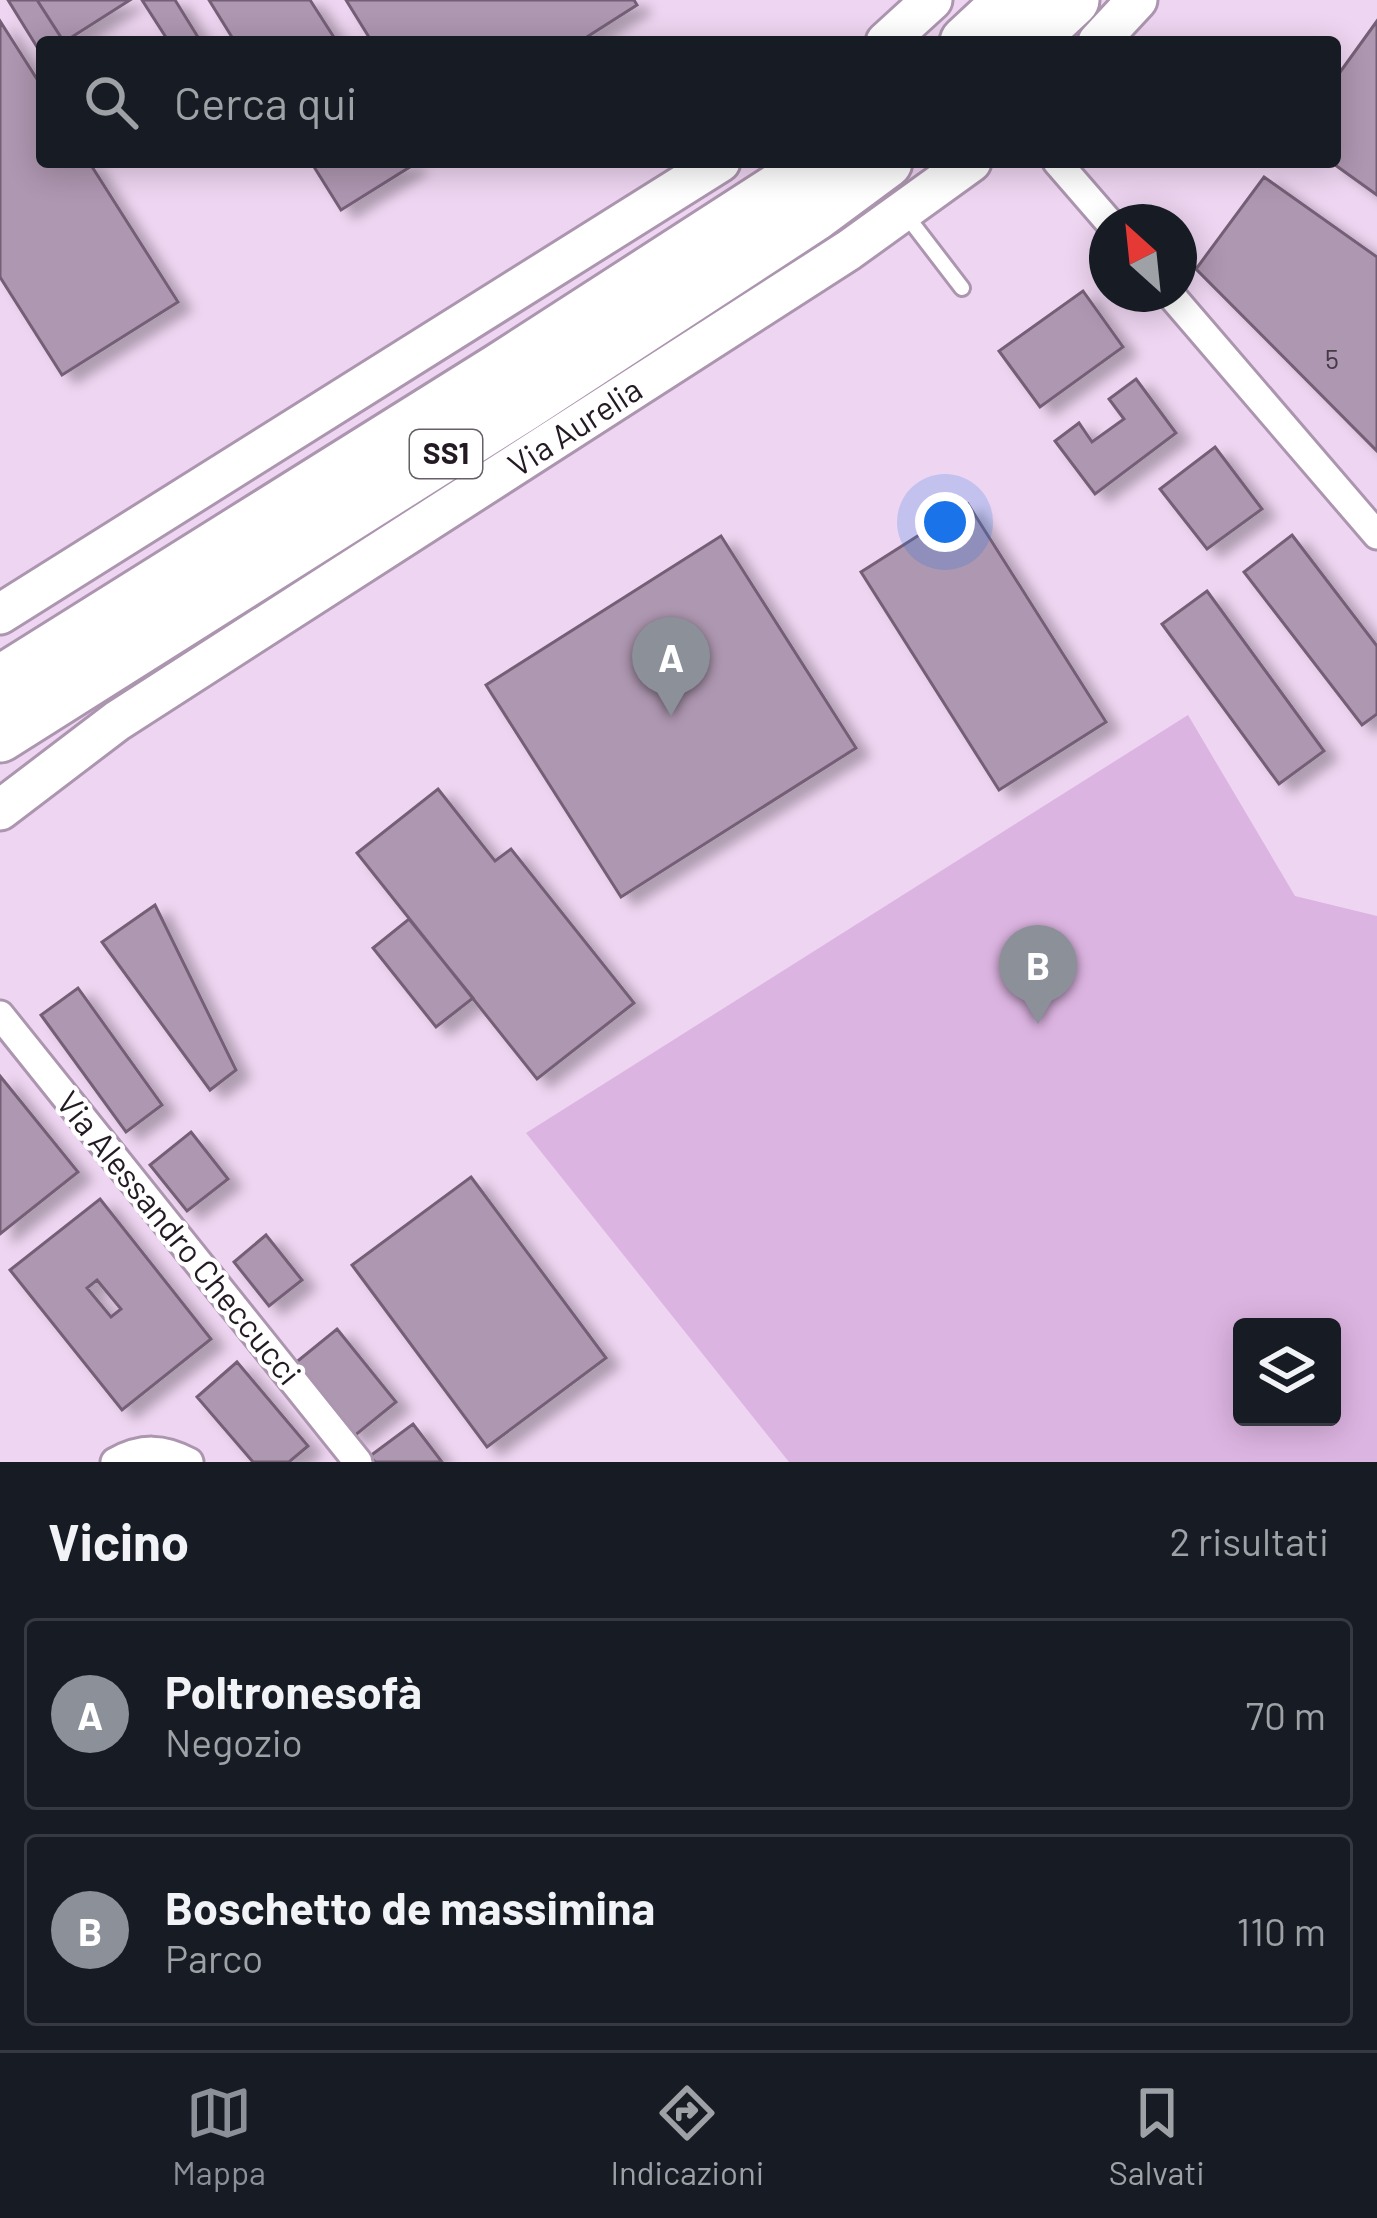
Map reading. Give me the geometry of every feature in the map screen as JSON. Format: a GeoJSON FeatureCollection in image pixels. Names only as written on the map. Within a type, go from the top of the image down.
{"type":"FeatureCollection","features":[{"type":"Feature","properties":{"kind":"highway"},"geometry":{"type":"LineString","coordinates":[[972,36],[1011,0]]}},
{"type":"Feature","properties":{"kind":"highway"},"geometry":{"type":"LineString","coordinates":[[1034,36],[1073,0]]}},
{"type":"Feature","properties":{"kind":"highway","name":"SS1"},"geometry":{"type":"LineString","coordinates":[[0,682],[520,356],[808,168]]}},
{"type":"Feature","properties":{"kind":"highway","name":"Via Aurelia"},"geometry":{"type":"LineString","coordinates":[[0,736],[524,405],[813,216],[878,168]]}},
{"type":"Feature","properties":{"kind":"street"},"geometry":{"type":"LineString","coordinates":[[893,36],[932,0]]}},
{"type":"Feature","properties":{"kind":"street"},"geometry":{"type":"LineString","coordinates":[[1104,36],[1137,0]]}},
{"type":"Feature","properties":{"kind":"street"},"geometry":{"type":"LineString","coordinates":[[0,614],[709,168]]}},
{"type":"Feature","properties":{"kind":"street","name":"Via Aurelia"},"geometry":{"type":"LineString","coordinates":[[0,810],[117,721],[773,299],[963,168]]}},
{"type":"Feature","properties":{"kind":"street"},"geometry":{"type":"LineString","coordinates":[[1062,168],[1093,204]]}},
{"type":"Feature","properties":{"kind":"street"},"geometry":{"type":"LineString","coordinates":[[1185,312],[1377,535]]}},
{"type":"Feature","properties":{"kind":"street","name":"Via Alessandro Checcucci"},"geometry":{"type":"LineString","coordinates":[[0,1015],[358,1462]]}},
{"type":"Feature","properties":{"kind":"street"},"geometry":{"type":"LineString","coordinates":[[115,1462],[151,1449],[190,1462]]}},
{"type":"Feature","properties":{"kind":"lane"},"geometry":{"type":"LineString","coordinates":[[903,211],[962,288]]}},
{"type":"Feature","properties":{"kind":"shaded area"},"geometry":{"type":"Polygon","coordinates":[[[1188,715],[1295,896],[1377,916],[1377,1462],[789,1462],[526,1133],[1188,715]]]}},
{"type":"Feature","properties":{"kind":"building"},"geometry":{"type":"Polygon","coordinates":[[[8,0],[37,0],[60,36],[36,36],[36,45],[8,0]]]}},
{"type":"Feature","properties":{"kind":"building"},"geometry":{"type":"Polygon","coordinates":[[[37,0],[130,0],[73,36],[60,36],[37,0]]]}},
{"type":"Feature","properties":{"kind":"building"},"geometry":{"type":"Polygon","coordinates":[[[142,0],[175,0],[197,36],[165,36],[142,0]]]}},
{"type":"Feature","properties":{"kind":"building"},"geometry":{"type":"Polygon","coordinates":[[[209,0],[310,0],[333,36],[231,36],[209,0]]]}},
{"type":"Feature","properties":{"kind":"building"},"geometry":{"type":"Polygon","coordinates":[[[346,0],[634,0],[637,5],[588,36],[368,36],[346,0]]]}},
{"type":"Feature","properties":{"kind":"building"},"geometry":{"type":"Polygon","coordinates":[[[0,21],[36,78],[36,168],[93,168],[178,302],[62,375],[0,277],[0,21]]]}},
{"type":"Feature","properties":{"kind":"building"},"geometry":{"type":"Polygon","coordinates":[[[1377,21],[1377,195],[1339,168],[1341,71],[1377,21]]]}},
{"type":"Feature","properties":{"kind":"building"},"geometry":{"type":"Polygon","coordinates":[[[315,168],[408,168],[341,210],[315,168]]]}},
{"type":"Feature","properties":{"kind":"building"},"geometry":{"type":"Polygon","coordinates":[[[1264,177],[1377,257],[1377,451],[1197,270],[1264,177]]]}},
{"type":"Feature","properties":{"kind":"building"},"geometry":{"type":"Polygon","coordinates":[[[1083,291],[1089,312],[1098,312],[1123,347],[1040,407],[999,351],[1083,291]]]}},
{"type":"Feature","properties":{"kind":"building"},"geometry":{"type":"Polygon","coordinates":[[[1136,379],[1176,433],[1095,494],[1055,441],[1079,423],[1092,442],[1124,419],[1109,399],[1136,379]]]}},
{"type":"Feature","properties":{"kind":"building"},"geometry":{"type":"Polygon","coordinates":[[[1215,447],[1262,509],[1207,549],[1160,489],[1215,447]]]}},
{"type":"Feature","properties":{"kind":"building"},"geometry":{"type":"Polygon","coordinates":[[[968,504],[1106,722],[999,790],[861,572],[968,504]]]}},
{"type":"Feature","properties":{"kind":"building"},"geometry":{"type":"Polygon","coordinates":[[[1292,535],[1377,646],[1377,714],[1362,725],[1244,572],[1292,535]]]}},
{"type":"Feature","properties":{"kind":"building"},"geometry":{"type":"Polygon","coordinates":[[[721,536],[856,748],[621,897],[486,685],[721,536]]]}},
{"type":"Feature","properties":{"kind":"building"},"geometry":{"type":"Polygon","coordinates":[[[1207,591],[1324,751],[1279,784],[1162,624],[1207,591]]]}},
{"type":"Feature","properties":{"kind":"building"},"geometry":{"type":"Polygon","coordinates":[[[438,789],[495,861],[511,849],[634,1003],[537,1079],[357,853],[438,789]]]}},
{"type":"Feature","properties":{"kind":"building"},"geometry":{"type":"Polygon","coordinates":[[[155,905],[236,1070],[210,1090],[102,942],[155,905]]]}},
{"type":"Feature","properties":{"kind":"building"},"geometry":{"type":"Polygon","coordinates":[[[409,919],[473,998],[436,1027],[373,948],[409,919]]]}},
{"type":"Feature","properties":{"kind":"building"},"geometry":{"type":"Polygon","coordinates":[[[78,988],[162,1105],[126,1132],[41,1015],[78,988]]]}},
{"type":"Feature","properties":{"kind":"building"},"geometry":{"type":"Polygon","coordinates":[[[0,1076],[78,1172],[0,1234],[0,1076]]]}},
{"type":"Feature","properties":{"kind":"building"},"geometry":{"type":"Polygon","coordinates":[[[191,1132],[228,1179],[187,1211],[150,1165],[191,1132]]]}},
{"type":"Feature","properties":{"kind":"building"},"geometry":{"type":"Polygon","coordinates":[[[471,1177],[606,1358],[487,1447],[352,1265],[471,1177]]]}},
{"type":"Feature","properties":{"kind":"building"},"geometry":{"type":"Polygon","coordinates":[[[100,1199],[211,1339],[122,1410],[10,1270],[100,1199]],[[97,1280],[87,1288],[111,1317],[121,1309],[97,1280]]]}},
{"type":"Feature","properties":{"kind":"building"},"geometry":{"type":"Polygon","coordinates":[[[266,1235],[302,1280],[269,1306],[234,1262],[266,1235]]]}},
{"type":"Feature","properties":{"kind":"building"},"geometry":{"type":"Polygon","coordinates":[[[337,1329],[396,1402],[353,1437],[294,1364],[337,1329]]]}},
{"type":"Feature","properties":{"kind":"building"},"geometry":{"type":"Polygon","coordinates":[[[237,1362],[308,1446],[289,1462],[253,1462],[197,1397],[237,1362]]]}},
{"type":"Feature","properties":{"kind":"building"},"geometry":{"type":"Polygon","coordinates":[[[413,1424],[442,1462],[375,1462],[370,1456],[413,1424]]]}},
{"type":"Feature","properties":{"kind":"place","name":"Poltronesofà"},"geometry":{"type":"Point","coordinates":[671,716]}},
{"type":"Feature","properties":{"kind":"place","name":"Boschetto de massimina"},"geometry":{"type":"Point","coordinates":[1038,1024]}}]}
